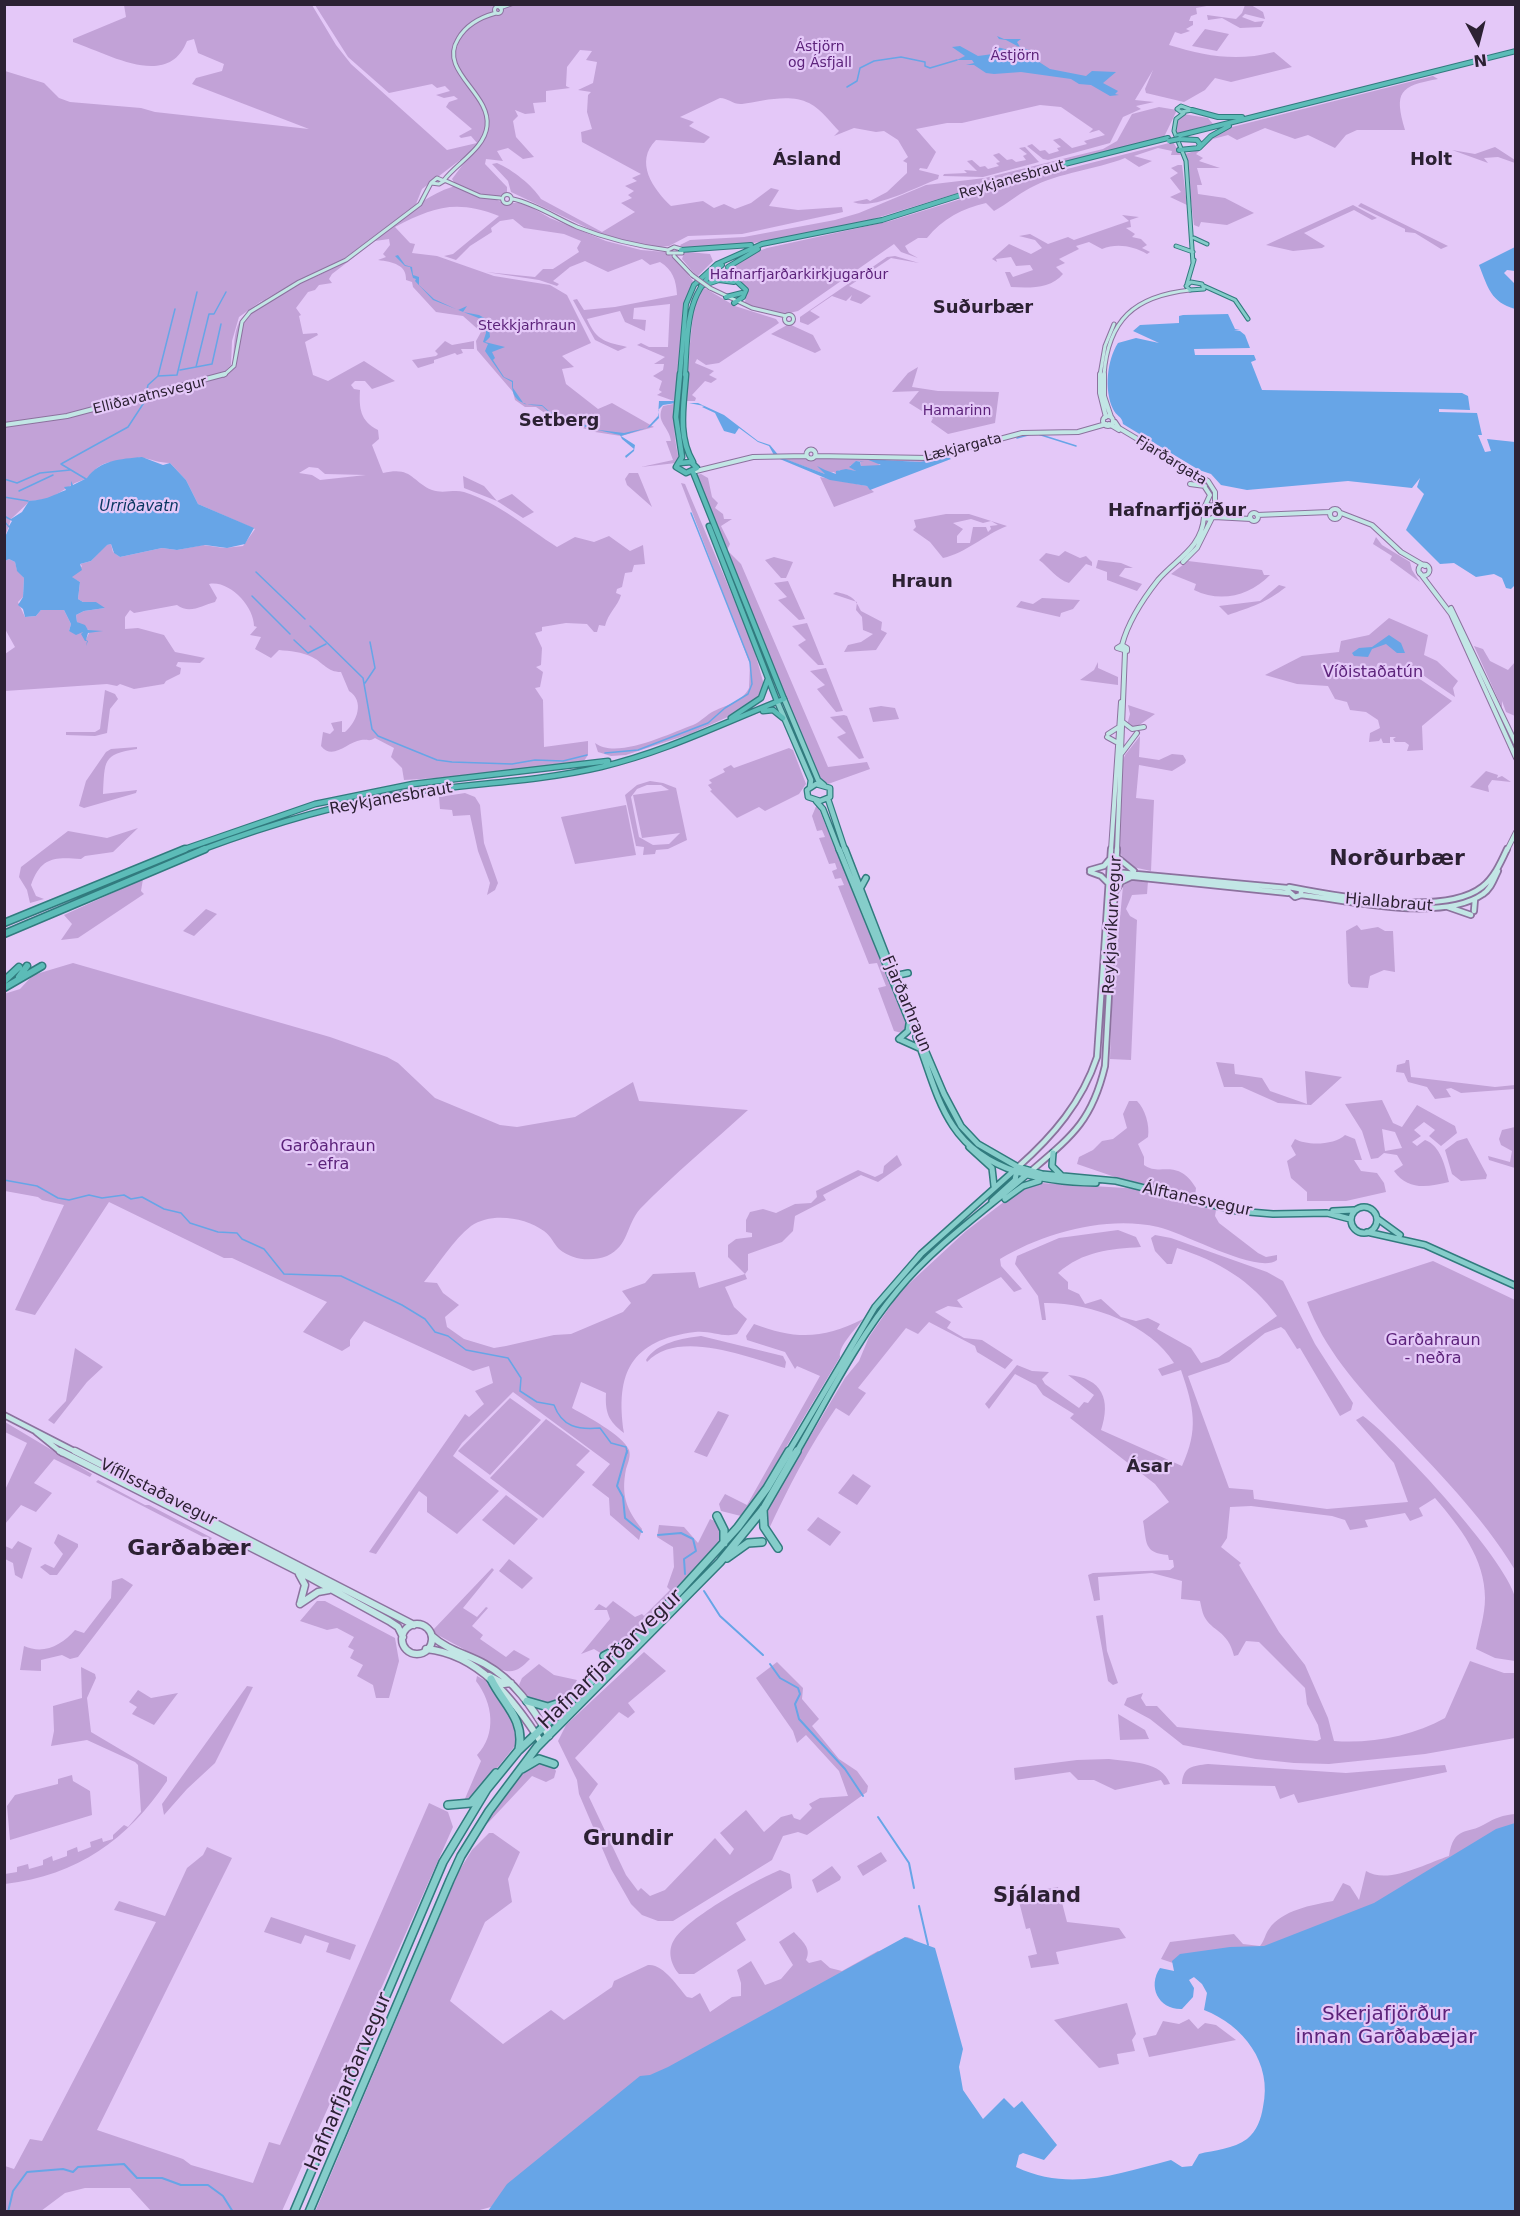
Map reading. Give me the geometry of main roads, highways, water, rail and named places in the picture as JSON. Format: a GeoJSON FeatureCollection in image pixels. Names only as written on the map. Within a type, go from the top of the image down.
{"type":"FeatureCollection","features":[{"type":"Feature","properties":{"kind":"highway","name":"Reykjanesbraut"},"geometry":{"type":"LineString","coordinates":[[692,299],[702,283],[714,271],[758,249],[877,224],[1014,181],[1175,139],[1200,130],[1515,52]]}},
{"type":"Feature","properties":{"kind":"highway","name":"Reykjanesbraut"},"geometry":{"type":"LineString","coordinates":[[684,473],[676,469],[682,457],[676,427],[686,304],[700,278],[717,264],[738,252],[772,242],[882,220],[1033,172],[1232,125],[1515,52]]}},
{"type":"Feature","properties":{"kind":"highway"},"geometry":{"type":"LineString","coordinates":[[1192,110],[1226,117],[1263,115]]}},
{"type":"Feature","properties":{"kind":"highway"},"geometry":{"type":"LineString","coordinates":[[1185,113],[1214,121],[1213,125],[1200,130]]}},
{"type":"Feature","properties":{"kind":"highway"},"geometry":{"type":"LineString","coordinates":[[1183,150],[1199,148],[1211,135],[1232,125]]}},
{"type":"Feature","properties":{"kind":"highway"},"geometry":{"type":"LineString","coordinates":[[1175,139],[1192,139],[1200,143],[1197,148],[1183,150]]}},
{"type":"Feature","properties":{"kind":"highway"},"geometry":{"type":"LineString","coordinates":[[681,252],[772,242]]}},
{"type":"Feature","properties":{"kind":"highway"},"geometry":{"type":"LineString","coordinates":[[734,302],[745,296],[746,290],[732,278],[728,271],[729,267],[736,260],[758,249]]}},
{"type":"Feature","properties":{"kind":"highway"},"geometry":{"type":"LineString","coordinates":[[681,252],[703,251],[714,256],[700,278]]}},
{"type":"Feature","properties":{"kind":"highway"},"geometry":{"type":"LineString","coordinates":[[742,293],[737,283],[719,280],[702,286],[692,299],[685,363],[682,434],[685,449],[695,468],[783,697]]}},
{"type":"Feature","properties":{"kind":"highway"},"geometry":{"type":"LineString","coordinates":[[734,302],[742,293]]}},
{"type":"Feature","properties":{"kind":"highway"},"geometry":{"type":"LineString","coordinates":[[726,297],[742,293]]}},
{"type":"Feature","properties":{"kind":"highway"},"geometry":{"type":"LineString","coordinates":[[680,463],[695,468]]}},
{"type":"Feature","properties":{"kind":"highway"},"geometry":{"type":"LineString","coordinates":[[695,468],[684,473],[694,488],[776,700]]}},
{"type":"Feature","properties":{"kind":"highway"},"geometry":{"type":"LineString","coordinates":[[731,718],[763,697],[768,685],[767,672]]}},
{"type":"Feature","properties":{"kind":"highway","name":"Reykjanesbraut"},"geometry":{"type":"LineString","coordinates":[[4,921],[202,842],[315,804],[413,784],[622,759],[673,743],[783,697]]}},
{"type":"Feature","properties":{"kind":"highway","name":"Reykjanesbraut"},"geometry":{"type":"LineString","coordinates":[[4,934],[194,854],[298,818],[402,794],[549,776],[615,764],[676,746],[776,700]]}},
{"type":"Feature","properties":{"kind":"highway"},"geometry":{"type":"LineString","coordinates":[[745,716],[770,709],[778,712],[783,718]]}},
{"type":"Feature","properties":{"kind":"highway"},"geometry":{"type":"LineString","coordinates":[[15,982],[27,966]]}},
{"type":"Feature","properties":{"kind":"highway"},"geometry":{"type":"LineString","coordinates":[[4,987],[42,966]]}},
{"type":"Feature","properties":{"kind":"highway"},"geometry":{"type":"LineString","coordinates":[[4,981],[19,967]]}},
{"type":"Feature","properties":{"kind":"main road"},"geometry":{"type":"LineString","coordinates":[[449,173],[478,144],[486,131],[488,122],[485,107],[456,68],[452,55],[459,36],[486,16],[501,9]]}},
{"type":"Feature","properties":{"kind":"main road"},"geometry":{"type":"LineString","coordinates":[[1183,150],[1170,130],[1177,110],[1184,106],[1192,110]]}},
{"type":"Feature","properties":{"kind":"main road"},"geometry":{"type":"LineString","coordinates":[[1177,110],[1185,113]]}},
{"type":"Feature","properties":{"kind":"main road"},"geometry":{"type":"LineString","coordinates":[[1190,290],[1187,285],[1197,250],[1193,237],[1183,150],[1174,133],[1174,124],[1178,116],[1192,110]]}},
{"type":"Feature","properties":{"kind":"main road","name":"Elliðavatnsvegur"},"geometry":{"type":"LineString","coordinates":[[4,425],[67,416],[224,376],[234,366],[242,322],[250,312],[299,282],[346,260],[420,204],[432,179],[449,173]]}},
{"type":"Feature","properties":{"kind":"main road","name":"Elliðavatnsvegur"},"geometry":{"type":"LineString","coordinates":[[425,191],[439,184],[449,173]]}},
{"type":"Feature","properties":{"kind":"main road"},"geometry":{"type":"LineString","coordinates":[[438,178],[480,196],[500,198],[508,195],[603,238],[641,247],[668,250],[675,248],[681,252]]}},
{"type":"Feature","properties":{"kind":"main road"},"geometry":{"type":"LineString","coordinates":[[431,183],[456,186]]}},
{"type":"Feature","properties":{"kind":"main road"},"geometry":{"type":"LineString","coordinates":[[500,198],[506,202],[513,199]]}},
{"type":"Feature","properties":{"kind":"main road"},"geometry":{"type":"LineString","coordinates":[[1183,244],[1193,237]]}},
{"type":"Feature","properties":{"kind":"main road"},"geometry":{"type":"LineString","coordinates":[[1176,246],[1197,250],[1207,245],[1193,237]]}},
{"type":"Feature","properties":{"kind":"main road"},"geometry":{"type":"LineString","coordinates":[[668,250],[709,288],[734,302],[784,317]]}},
{"type":"Feature","properties":{"kind":"main road"},"geometry":{"type":"LineString","coordinates":[[671,255],[681,252]]}},
{"type":"Feature","properties":{"kind":"main road"},"geometry":{"type":"LineString","coordinates":[[681,252],[681,261],[693,275]]}},
{"type":"Feature","properties":{"kind":"main road"},"geometry":{"type":"LineString","coordinates":[[1192,265],[1193,276],[1202,285]]}},
{"type":"Feature","properties":{"kind":"main road"},"geometry":{"type":"LineString","coordinates":[[1108,417],[1101,404],[1099,388],[1102,358],[1118,319],[1164,294],[1187,285],[1202,285],[1226,293],[1242,307],[1248,320]]}},
{"type":"Feature","properties":{"kind":"main road"},"geometry":{"type":"LineString","coordinates":[[1201,291],[1202,285]]}},
{"type":"Feature","properties":{"kind":"main road"},"geometry":{"type":"LineString","coordinates":[[709,288],[734,302]]}},
{"type":"Feature","properties":{"kind":"main road"},"geometry":{"type":"LineString","coordinates":[[1104,424],[1108,417],[1104,371],[1120,319],[1166,294],[1190,290],[1226,293]]}},
{"type":"Feature","properties":{"kind":"main road"},"geometry":{"type":"LineString","coordinates":[[1101,404],[1106,409]]}},
{"type":"Feature","properties":{"kind":"main road","name":"Fjarðargata"},"geometry":{"type":"LineString","coordinates":[[1108,417],[1119,428],[1202,477],[1215,494],[1216,509]]}},
{"type":"Feature","properties":{"kind":"main road","name":"Lækjargata"},"geometry":{"type":"LineString","coordinates":[[695,468],[766,455],[930,458],[1022,433],[1082,432],[1115,422]]}},
{"type":"Feature","properties":{"kind":"main road","name":"Fjarðargata"},"geometry":{"type":"LineString","coordinates":[[1104,424],[1210,487]]}},
{"type":"Feature","properties":{"kind":"main road"},"geometry":{"type":"LineString","coordinates":[[1188,472],[1194,480],[1202,481]]}},
{"type":"Feature","properties":{"kind":"main road"},"geometry":{"type":"LineString","coordinates":[[1190,484],[1210,487]]}},
{"type":"Feature","properties":{"kind":"main road","name":"Fjarðargata"},"geometry":{"type":"LineString","coordinates":[[1204,516],[1201,511],[1210,498],[1210,487]]}},
{"type":"Feature","properties":{"kind":"main road"},"geometry":{"type":"LineString","coordinates":[[1206,506],[1228,517],[1329,513],[1341,515],[1372,525],[1401,552],[1431,571],[1423,574]]}},
{"type":"Feature","properties":{"kind":"main road"},"geometry":{"type":"LineString","coordinates":[[1124,646],[1129,627],[1143,604],[1161,580],[1195,552],[1216,509]]}},
{"type":"Feature","properties":{"kind":"main road"},"geometry":{"type":"LineString","coordinates":[[1329,513],[1336,510],[1341,515],[1370,527],[1395,550],[1413,560],[1418,567],[1417,570],[1423,574],[1451,614],[1465,639],[1515,744]]}},
{"type":"Feature","properties":{"kind":"main road"},"geometry":{"type":"LineString","coordinates":[[1124,646],[1127,627],[1155,585],[1194,547],[1204,516],[1213,518],[1251,517]]}},
{"type":"Feature","properties":{"kind":"main road"},"geometry":{"type":"LineString","coordinates":[[1418,567],[1425,566]]}},
{"type":"Feature","properties":{"kind":"main road"},"geometry":{"type":"LineString","coordinates":[[1465,639],[1515,759]]}},
{"type":"Feature","properties":{"kind":"main road"},"geometry":{"type":"LineString","coordinates":[[1124,646],[1128,649],[1123,652],[1117,648],[1124,646]]}},
{"type":"Feature","properties":{"kind":"main road","name":"Reykjavíkurvegur"},"geometry":{"type":"LineString","coordinates":[[1029,1174],[1074,1134],[1088,1115],[1101,1083],[1107,1046],[1116,891],[1124,722],[1123,652]]}},
{"type":"Feature","properties":{"kind":"main road","name":"Reykjavíkurvegur"},"geometry":{"type":"LineString","coordinates":[[1016,1170],[1065,1118],[1086,1087],[1094,1068],[1098,1045],[1124,675],[1123,652]]}},
{"type":"Feature","properties":{"kind":"main road"},"geometry":{"type":"LineString","coordinates":[[783,697],[818,780],[824,785]]}},
{"type":"Feature","properties":{"kind":"main road"},"geometry":{"type":"LineString","coordinates":[[776,700],[811,780],[810,787],[824,785]]}},
{"type":"Feature","properties":{"kind":"main road"},"geometry":{"type":"LineString","coordinates":[[1124,722],[1132,729],[1144,727]]}},
{"type":"Feature","properties":{"kind":"main road"},"geometry":{"type":"LineString","coordinates":[[1118,743],[1107,736],[1119,727]]}},
{"type":"Feature","properties":{"kind":"main road"},"geometry":{"type":"LineString","coordinates":[[1121,755],[1137,733]]}},
{"type":"Feature","properties":{"kind":"main road","name":"Fjarðarhraun"},"geometry":{"type":"LineString","coordinates":[[824,785],[831,791],[828,799],[829,808],[860,891],[944,1094],[961,1126],[978,1144],[1011,1162],[1016,1170]]}},
{"type":"Feature","properties":{"kind":"main road","name":"Fjarðarhraun"},"geometry":{"type":"LineString","coordinates":[[810,787],[807,796],[823,809],[941,1102],[962,1139],[996,1163],[1016,1170]]}},
{"type":"Feature","properties":{"kind":"main road"},"geometry":{"type":"LineString","coordinates":[[816,801],[828,799]]}},
{"type":"Feature","properties":{"kind":"main road","name":"Hjallabraut"},"geometry":{"type":"LineString","coordinates":[[1301,892],[1421,903],[1458,899],[1475,892],[1487,882],[1515,832]]}},
{"type":"Feature","properties":{"kind":"main road"},"geometry":{"type":"LineString","coordinates":[[1446,906],[1472,913],[1475,899],[1491,884],[1515,838]]}},
{"type":"Feature","properties":{"kind":"main road"},"geometry":{"type":"LineString","coordinates":[[1117,856],[1127,868],[1140,874]]}},
{"type":"Feature","properties":{"kind":"main road"},"geometry":{"type":"LineString","coordinates":[[1109,884],[1101,876],[1090,871],[1104,866],[1110,858]]}},
{"type":"Feature","properties":{"kind":"main road"},"geometry":{"type":"LineString","coordinates":[[1110,873],[1133,877],[1287,891],[1295,886],[1301,892],[1293,897],[1287,891],[1140,874],[1116,874]]}},
{"type":"Feature","properties":{"kind":"main road"},"geometry":{"type":"LineString","coordinates":[[1116,891],[1121,882],[1133,877]]}},
{"type":"Feature","properties":{"kind":"main road"},"geometry":{"type":"LineString","coordinates":[[860,891],[866,878]]}},
{"type":"Feature","properties":{"kind":"main road","name":"Hjallabraut"},"geometry":{"type":"LineString","coordinates":[[1301,892],[1418,907],[1446,906],[1475,899]]}},
{"type":"Feature","properties":{"kind":"main road"},"geometry":{"type":"LineString","coordinates":[[885,966],[895,976],[908,973]]}},
{"type":"Feature","properties":{"kind":"main road"},"geometry":{"type":"LineString","coordinates":[[907,1016],[909,1029],[899,1039],[916,1045],[923,1054]]}},
{"type":"Feature","properties":{"kind":"main road"},"geometry":{"type":"LineString","coordinates":[[962,1139],[992,1168],[996,1179],[993,1189]]}},
{"type":"Feature","properties":{"kind":"main road"},"geometry":{"type":"LineString","coordinates":[[1053,1154],[1050,1161],[1053,1169],[1068,1178]]}},
{"type":"Feature","properties":{"kind":"main road"},"geometry":{"type":"LineString","coordinates":[[969,1224],[1015,1180],[1016,1170]]}},
{"type":"Feature","properties":{"kind":"main road","name":"Álftanesvegur"},"geometry":{"type":"LineString","coordinates":[[1016,1170],[1051,1181],[1122,1184]]}},
{"type":"Feature","properties":{"kind":"main road","name":"Hafnarfjarðarvegur"},"geometry":{"type":"LineString","coordinates":[[294,2211],[443,1862],[470,1816],[502,1769],[536,1733],[635,1640],[723,1545],[767,1488],[874,1306],[915,1260],[1016,1170]]}},
{"type":"Feature","properties":{"kind":"main road","name":"Álftanesvegur"},"geometry":{"type":"LineString","coordinates":[[1029,1174],[1122,1184],[1237,1211],[1342,1215],[1350,1219],[1355,1227],[1367,1232],[1404,1237]]}},
{"type":"Feature","properties":{"kind":"main road","name":"Hafnarfjarðarvegur"},"geometry":{"type":"LineString","coordinates":[[309,2211],[461,1856],[513,1776],[542,1742],[720,1562],[764,1508],[874,1320],[914,1272],[1029,1174]]}},
{"type":"Feature","properties":{"kind":"main road"},"geometry":{"type":"LineString","coordinates":[[969,1224],[1023,1186],[1034,1182],[1051,1181]]}},
{"type":"Feature","properties":{"kind":"main road"},"geometry":{"type":"LineString","coordinates":[[1350,1219],[1355,1210]]}},
{"type":"Feature","properties":{"kind":"main road","name":"Álftanesvegur"},"geometry":{"type":"LineString","coordinates":[[1308,1214],[1369,1210],[1404,1237],[1468,1262],[1515,1286]]}},
{"type":"Feature","properties":{"kind":"main road"},"geometry":{"type":"LineString","coordinates":[[1367,1232],[1378,1227],[1378,1219]]}},
{"type":"Feature","properties":{"kind":"main road","name":"Vífilsstaðavegur"},"geometry":{"type":"LineString","coordinates":[[4,1415],[414,1625],[425,1626],[443,1644],[487,1664],[511,1683],[527,1701],[549,1736]]}},
{"type":"Feature","properties":{"kind":"main road","name":"Vífilsstaðavegur"},"geometry":{"type":"LineString","coordinates":[[29,1426],[61,1452],[294,1570],[394,1624],[403,1637],[403,1644],[407,1650],[416,1653],[426,1649],[435,1649],[453,1656],[488,1677],[510,1696],[542,1742]]}},
{"type":"Feature","properties":{"kind":"main road"},"geometry":{"type":"LineString","coordinates":[[764,1508],[764,1527],[778,1548]]}},
{"type":"Feature","properties":{"kind":"main road"},"geometry":{"type":"LineString","coordinates":[[717,1516],[724,1530],[723,1545]]}},
{"type":"Feature","properties":{"kind":"main road"},"geometry":{"type":"LineString","coordinates":[[720,1562],[743,1546],[762,1542]]}},
{"type":"Feature","properties":{"kind":"main road"},"geometry":{"type":"LineString","coordinates":[[294,1570],[305,1585],[300,1604],[318,1592],[330,1590]]}},
{"type":"Feature","properties":{"kind":"main road"},"geometry":{"type":"LineString","coordinates":[[403,1637],[414,1625]]}},
{"type":"Feature","properties":{"kind":"main road"},"geometry":{"type":"LineString","coordinates":[[426,1649],[432,1635]]}},
{"type":"Feature","properties":{"kind":"main road"},"geometry":{"type":"LineString","coordinates":[[604,1656],[635,1640]]}},
{"type":"Feature","properties":{"kind":"main road"},"geometry":{"type":"LineString","coordinates":[[488,1677],[504,1684],[511,1683]]}},
{"type":"Feature","properties":{"kind":"main road"},"geometry":{"type":"LineString","coordinates":[[488,1677],[517,1715],[522,1738],[518,1751]]}},
{"type":"Feature","properties":{"kind":"main road"},"geometry":{"type":"LineString","coordinates":[[527,1701],[539,1707],[551,1708],[573,1698]]}},
{"type":"Feature","properties":{"kind":"main road"},"geometry":{"type":"LineString","coordinates":[[513,1776],[536,1760],[545,1759],[554,1764]]}},
{"type":"Feature","properties":{"kind":"main road"},"geometry":{"type":"LineString","coordinates":[[448,1805],[471,1803],[485,1783],[502,1769]]}},
{"type":"Feature","properties":{"kind":"water","name":"Ástjörn"},"geometry":{"type":"Polygon","coordinates":[[[997,36],[1004,39],[1021,39],[1017,42],[1020,47],[1029,50],[1022,51],[1050,69],[1086,76],[1092,71],[1116,72],[1103,83],[1118,91],[1115,94],[1119,95],[1110,96],[1091,85],[1079,84],[1071,79],[1021,72],[986,73],[974,65],[966,65],[974,63],[972,60],[957,60],[965,56],[952,47],[960,46],[978,56],[993,54],[997,47],[1017,52],[1023,49],[997,36]]]}},
{"type":"Feature","properties":{"kind":"water"},"geometry":{"type":"Polygon","coordinates":[[[1515,247],[1515,271],[1507,270],[1504,273],[1515,284],[1515,309],[1495,298],[1479,265],[1515,247]]]}},
{"type":"Feature","properties":{"kind":"water"},"geometry":{"type":"Polygon","coordinates":[[[398,255],[405,265],[412,267],[413,275],[419,277],[419,285],[434,299],[456,309],[433,300],[415,281],[410,267],[405,266],[395,256],[398,255]]]}},
{"type":"Feature","properties":{"kind":"water"},"geometry":{"type":"Polygon","coordinates":[[[464,312],[479,315],[488,320],[490,337],[485,342],[505,347],[492,352],[495,358],[493,360],[504,377],[513,381],[513,388],[523,403],[514,394],[512,389],[512,382],[503,377],[485,351],[488,344],[483,342],[486,321],[464,312]]]}},
{"type":"Feature","properties":{"kind":"water"},"geometry":{"type":"Polygon","coordinates":[[[1228,314],[1235,329],[1240,330],[1234,331],[1240,331],[1245,335],[1250,348],[1194,349],[1195,355],[1254,355],[1256,360],[1251,362],[1262,390],[1462,393],[1468,396],[1470,410],[1439,409],[1439,412],[1477,413],[1482,435],[1478,435],[1485,452],[1491,451],[1487,439],[1515,442],[1515,585],[1511,589],[1506,588],[1502,578],[1494,574],[1476,577],[1454,563],[1440,564],[1406,530],[1424,494],[1417,487],[1420,478],[1412,488],[1348,481],[1247,490],[1221,485],[1211,474],[1199,470],[1123,424],[1113,409],[1108,393],[1109,366],[1118,343],[1136,338],[1159,343],[1133,331],[1140,325],[1179,323],[1179,316],[1183,315],[1228,314]]]}},
{"type":"Feature","properties":{"kind":"water"},"geometry":{"type":"Polygon","coordinates":[[[659,401],[676,403],[663,405],[658,410],[659,401]]]}},
{"type":"Feature","properties":{"kind":"water"},"geometry":{"type":"Polygon","coordinates":[[[689,403],[698,403],[724,415],[758,441],[770,445],[780,457],[825,474],[817,466],[836,474],[836,471],[846,469],[856,471],[849,467],[856,461],[864,462],[860,462],[861,466],[881,465],[866,459],[920,462],[947,456],[951,459],[870,490],[867,486],[830,480],[775,457],[769,446],[758,442],[739,428],[735,434],[724,431],[715,413],[702,407],[704,406],[689,403]]]}},
{"type":"Feature","properties":{"kind":"water"},"geometry":{"type":"Polygon","coordinates":[[[550,412],[599,430],[624,433],[646,428],[621,436],[635,445],[634,451],[626,458],[625,456],[634,449],[622,439],[620,435],[590,428],[568,422],[550,412]]]}},
{"type":"Feature","properties":{"kind":"water"},"geometry":{"type":"Polygon","coordinates":[[[658,412],[659,418],[647,428],[658,416],[658,412]]]}},
{"type":"Feature","properties":{"kind":"water","name":"Urriðavatn"},"geometry":{"type":"Polygon","coordinates":[[[142,457],[163,465],[170,463],[186,480],[198,504],[254,528],[245,544],[227,548],[205,545],[177,550],[162,548],[120,557],[114,553],[111,544],[107,545],[91,561],[80,564],[82,570],[72,577],[80,582],[78,599],[83,602],[96,602],[105,608],[84,611],[76,615],[77,622],[85,625],[88,630],[103,631],[88,633],[86,640],[88,641],[86,646],[87,641],[85,641],[81,634],[83,632],[76,635],[69,631],[71,624],[64,610],[41,610],[36,616],[25,617],[23,609],[18,605],[23,597],[24,578],[17,571],[15,562],[9,559],[5,561],[5,537],[9,528],[5,521],[9,526],[12,521],[6,516],[11,519],[22,512],[29,501],[46,498],[66,490],[64,487],[71,486],[71,481],[73,485],[87,478],[104,464],[142,457]]]}},
{"type":"Feature","properties":{"kind":"water"},"geometry":{"type":"Polygon","coordinates":[[[1389,635],[1401,643],[1405,653],[1397,653],[1386,644],[1372,649],[1368,657],[1354,656],[1352,653],[1359,648],[1372,647],[1389,635]]]}},
{"type":"Feature","properties":{"kind":"water","name":"Skerjafjörður innan Garðabæjar"},"geometry":{"type":"Polygon","coordinates":[[[1515,1823],[1515,2211],[488,2211],[507,2184],[640,2076],[650,2075],[668,2067],[905,1937],[935,1948],[963,2049],[959,2067],[963,2090],[983,2119],[1004,2098],[1014,2108],[1022,2101],[1057,2145],[1044,2160],[1023,2153],[1019,2155],[1016,2167],[1055,2178],[1075,2179],[1112,2175],[1171,2160],[1182,2167],[1192,2166],[1199,2154],[1236,2145],[1247,2139],[1256,2129],[1263,2107],[1265,2091],[1263,2075],[1252,2048],[1242,2036],[1231,2025],[1204,2010],[1207,1993],[1194,1977],[1189,1980],[1194,1988],[1193,1997],[1182,2009],[1167,2006],[1162,2001],[1155,1990],[1156,1975],[1160,1968],[1174,1971],[1172,1961],[1180,1954],[1230,1947],[1264,1946],[1374,1903],[1496,1829],[1515,1823]]]}},
{"type":"Feature","properties":{"kind":"waterway"},"geometry":{"type":"LineString","coordinates":[[847,87],[857,81],[860,68],[874,61],[901,57],[925,62],[925,66],[930,68],[957,60]]}},
{"type":"Feature","properties":{"kind":"waterway"},"geometry":{"type":"LineString","coordinates":[[158,376],[177,375],[197,292]]}},
{"type":"Feature","properties":{"kind":"waterway"},"geometry":{"type":"LineString","coordinates":[[196,367],[209,314],[214,314],[226,292]]}},
{"type":"Feature","properties":{"kind":"waterway"},"geometry":{"type":"LineString","coordinates":[[158,376],[175,309]]}},
{"type":"Feature","properties":{"kind":"waterway"},"geometry":{"type":"LineString","coordinates":[[196,367],[212,364],[221,324]]}},
{"type":"Feature","properties":{"kind":"waterway"},"geometry":{"type":"LineString","coordinates":[[180,370],[196,367]]}},
{"type":"Feature","properties":{"kind":"waterway"},"geometry":{"type":"LineString","coordinates":[[146,394],[148,385],[158,376]]}},
{"type":"Feature","properties":{"kind":"waterway"},"geometry":{"type":"LineString","coordinates":[[86,479],[61,464],[128,427],[145,401]]}},
{"type":"Feature","properties":{"kind":"waterway"},"geometry":{"type":"LineString","coordinates":[[1038,434],[1076,446]]}},
{"type":"Feature","properties":{"kind":"waterway"},"geometry":{"type":"LineString","coordinates":[[1017,438],[1028,435]]}},
{"type":"Feature","properties":{"kind":"waterway"},"geometry":{"type":"LineString","coordinates":[[4,479],[17,483],[40,473],[70,470]]}},
{"type":"Feature","properties":{"kind":"waterway"},"geometry":{"type":"LineString","coordinates":[[19,491],[53,475]]}},
{"type":"Feature","properties":{"kind":"waterway"},"geometry":{"type":"LineString","coordinates":[[4,497],[28,501]]}},
{"type":"Feature","properties":{"kind":"waterway"},"geometry":{"type":"LineString","coordinates":[[605,753],[638,750],[708,723],[725,708],[748,694],[752,684],[750,662],[691,513]]}},
{"type":"Feature","properties":{"kind":"waterway"},"geometry":{"type":"LineString","coordinates":[[256,572],[305,619]]}},
{"type":"Feature","properties":{"kind":"waterway"},"geometry":{"type":"LineString","coordinates":[[252,596],[290,634]]}},
{"type":"Feature","properties":{"kind":"waterway"},"geometry":{"type":"LineString","coordinates":[[310,626],[363,678],[372,729],[378,736],[437,760],[452,762],[512,764],[535,760],[563,761],[587,755]]}},
{"type":"Feature","properties":{"kind":"waterway"},"geometry":{"type":"LineString","coordinates":[[294,640],[308,653],[326,644]]}},
{"type":"Feature","properties":{"kind":"waterway"},"geometry":{"type":"LineString","coordinates":[[365,683],[375,668],[370,642]]}},
{"type":"Feature","properties":{"kind":"waterway"},"geometry":{"type":"LineString","coordinates":[[4,1180],[37,1186],[58,1198],[69,1200],[89,1195],[102,1198],[124,1195],[131,1199],[142,1197],[164,1209],[181,1213],[190,1223],[218,1232],[237,1233],[242,1239],[264,1249],[284,1274],[341,1276],[402,1305],[425,1319],[435,1332],[448,1336],[466,1350],[508,1358],[521,1378],[520,1391],[537,1402],[554,1405],[561,1418],[572,1426],[600,1428],[611,1443],[626,1447],[627,1452]]}},
{"type":"Feature","properties":{"kind":"waterway"},"geometry":{"type":"LineString","coordinates":[[627,1452],[617,1486],[623,1497],[625,1518],[642,1532]]}},
{"type":"Feature","properties":{"kind":"waterway"},"geometry":{"type":"LineString","coordinates":[[658,1535],[681,1533],[693,1539],[696,1551],[684,1559],[685,1574]]}},
{"type":"Feature","properties":{"kind":"waterway"},"geometry":{"type":"LineString","coordinates":[[704,1591],[720,1616],[763,1655]]}},
{"type":"Feature","properties":{"kind":"waterway"},"geometry":{"type":"LineString","coordinates":[[770,1664],[780,1678],[798,1688],[800,1694],[795,1704],[799,1719],[845,1769],[863,1796]]}},
{"type":"Feature","properties":{"kind":"waterway"},"geometry":{"type":"LineString","coordinates":[[878,1817],[909,1863],[914,1888]]}},
{"type":"Feature","properties":{"kind":"waterway"},"geometry":{"type":"LineString","coordinates":[[919,1906],[928,1945]]}},
{"type":"Feature","properties":{"kind":"waterway"},"geometry":{"type":"LineString","coordinates":[[8,2212],[13,2191],[27,2172],[63,2169],[73,2172],[78,2167],[124,2164],[137,2178],[162,2178],[181,2185],[208,2185],[223,2196],[233,2212]]}},
{"type":"Feature","properties":{"kind":"district","name":"Ásland"},"geometry":{"type":"Point","coordinates":[807,160]}},
{"type":"Feature","properties":{"kind":"district","name":"Holt"},"geometry":{"type":"Point","coordinates":[1431,160]}},
{"type":"Feature","properties":{"kind":"district","name":"Suðurbær"},"geometry":{"type":"Point","coordinates":[983,308]}},
{"type":"Feature","properties":{"kind":"district","name":"Setberg"},"geometry":{"type":"Point","coordinates":[559,421]}},
{"type":"Feature","properties":{"kind":"district","name":"Hafnarfjörður"},"geometry":{"type":"Point","coordinates":[1177,511]}},
{"type":"Feature","properties":{"kind":"district","name":"Hraun"},"geometry":{"type":"Point","coordinates":[922,582]}},
{"type":"Feature","properties":{"kind":"district","name":"Norðurbær"},"geometry":{"type":"Point","coordinates":[1397,859]}},
{"type":"Feature","properties":{"kind":"district","name":"Ásar"},"geometry":{"type":"Point","coordinates":[1149,1467]}},
{"type":"Feature","properties":{"kind":"district","name":"Garðabær"},"geometry":{"type":"Point","coordinates":[189,1549]}},
{"type":"Feature","properties":{"kind":"district","name":"Grundir"},"geometry":{"type":"Point","coordinates":[628,1840]}},
{"type":"Feature","properties":{"kind":"district","name":"Sjáland"},"geometry":{"type":"Point","coordinates":[1037,1897]}},
{"type":"Feature","properties":{"kind":"park label","name":"Ástjörn og Ásfjall"},"geometry":{"type":"Point","coordinates":[820,56]}},
{"type":"Feature","properties":{"kind":"park label","name":"Hafnarfjarðarkirkjugarður"},"geometry":{"type":"Point","coordinates":[799,275]}},
{"type":"Feature","properties":{"kind":"park label","name":"Stekkjarhraun"},"geometry":{"type":"Point","coordinates":[527,326]}},
{"type":"Feature","properties":{"kind":"park label","name":"Hamarinn"},"geometry":{"type":"Point","coordinates":[957,411]}},
{"type":"Feature","properties":{"kind":"park label","name":"Víðistaðatún"},"geometry":{"type":"Point","coordinates":[1373,673]}},
{"type":"Feature","properties":{"kind":"park label","name":"Garðahraun - efra"},"geometry":{"type":"Point","coordinates":[328,1156]}},
{"type":"Feature","properties":{"kind":"park label","name":"Garðahraun - neðra"},"geometry":{"type":"Point","coordinates":[1433,1350]}}]}
